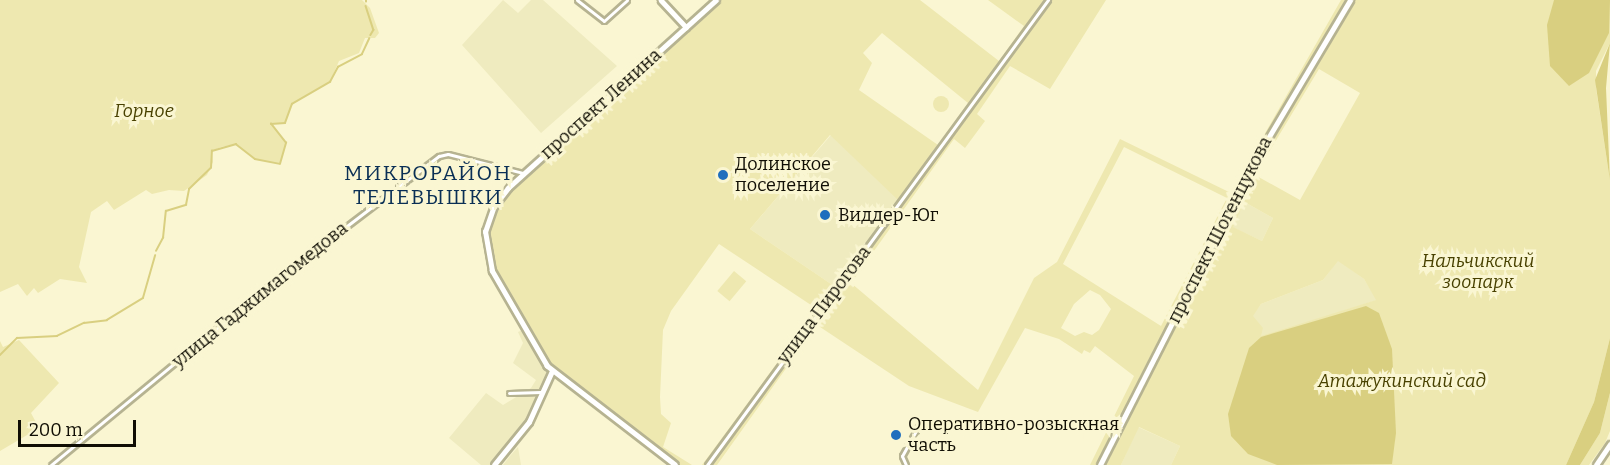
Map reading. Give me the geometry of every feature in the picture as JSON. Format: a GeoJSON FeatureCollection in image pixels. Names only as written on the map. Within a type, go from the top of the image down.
{"type":"FeatureCollection","features":[{"type":"Feature","properties":{"kind":"street"},"geometry":{"type":"LineString","coordinates":[[577,0],[604,21],[627,0]]}},
{"type":"Feature","properties":{"kind":"street"},"geometry":{"type":"LineString","coordinates":[[661,0],[686,27]]}},
{"type":"Feature","properties":{"kind":"street","name":"проспект Ленина"},"geometry":{"type":"LineString","coordinates":[[552,371],[492,271],[484,241],[490,212],[525,174],[716,0]]}},
{"type":"Feature","properties":{"kind":"street","name":"улица Пирогова"},"geometry":{"type":"LineString","coordinates":[[707,465],[1048,0]]}},
{"type":"Feature","properties":{"kind":"street","name":"проспект Шогенцукова"},"geometry":{"type":"LineString","coordinates":[[1100,465],[1254,162],[1350,0]]}},
{"type":"Feature","properties":{"kind":"street","name":"улица Гаджимагомедова"},"geometry":{"type":"LineString","coordinates":[[51,465],[73,451],[232,315],[440,156],[448,154],[525,174]]}},
{"type":"Feature","properties":{"kind":"street"},"geometry":{"type":"LineString","coordinates":[[494,465],[529,422],[552,371],[675,465]]}},
{"type":"Feature","properties":{"kind":"street"},"geometry":{"type":"LineString","coordinates":[[509,393],[541,392]]}},
{"type":"Feature","properties":{"kind":"street"},"geometry":{"type":"LineString","coordinates":[[906,465],[902,456],[919,425]]}},
{"type":"Feature","properties":{"kind":"street"},"geometry":{"type":"LineString","coordinates":[[1596,465],[1610,444]]}},
{"type":"Feature","properties":{"kind":"shaded area"},"geometry":{"type":"Polygon","coordinates":[[[503,0],[518,13],[531,0],[543,0],[617,66],[541,133],[462,45],[503,0]]]}},
{"type":"Feature","properties":{"kind":"shaded area"},"geometry":{"type":"Polygon","coordinates":[[[1554,0],[1610,0],[1609,33],[1589,73],[1569,86],[1550,66],[1547,25],[1554,0]]]}},
{"type":"Feature","properties":{"kind":"shaded area"},"geometry":{"type":"Polygon","coordinates":[[[1610,43],[1606,88],[1610,181],[1595,80],[1610,43]]]}},
{"type":"Feature","properties":{"kind":"shaded area","name":"Виддер-Юг"},"geometry":{"type":"Polygon","coordinates":[[[831,135],[899,200],[851,267],[841,271],[844,274],[834,286],[750,229],[831,135]]]}},
{"type":"Feature","properties":{"kind":"shaded area"},"geometry":{"type":"Polygon","coordinates":[[[1248,204],[1273,218],[1262,241],[1232,227],[1242,207],[1248,204]]]}},
{"type":"Feature","properties":{"kind":"shaded area"},"geometry":{"type":"Polygon","coordinates":[[[1338,260],[1364,279],[1377,300],[1261,337],[1252,316],[1261,304],[1323,280],[1338,260]]]}},
{"type":"Feature","properties":{"kind":"shaded area"},"geometry":{"type":"Polygon","coordinates":[[[1366,306],[1379,313],[1392,349],[1396,433],[1392,464],[1277,465],[1248,454],[1231,436],[1228,414],[1249,348],[1261,337],[1366,306]]]}},
{"type":"Feature","properties":{"kind":"shaded area"},"geometry":{"type":"Polygon","coordinates":[[[525,329],[552,371],[534,413],[494,465],[481,465],[449,438],[486,393],[503,405],[531,388],[536,380],[513,363],[523,343],[518,332],[525,329]]]}},
{"type":"Feature","properties":{"kind":"shaded area"},"geometry":{"type":"Polygon","coordinates":[[[1610,338],[1610,393],[1600,433],[1580,465],[1566,465],[1594,402],[1610,338]]]}},
{"type":"Feature","properties":{"kind":"shaded area"},"geometry":{"type":"Polygon","coordinates":[[[1138,427],[1180,446],[1171,465],[1121,465],[1138,427]]]}},
{"type":"Feature","properties":{"kind":"shaded area"},"geometry":{"type":"Polygon","coordinates":[[[518,447],[521,465],[503,465],[510,456],[518,447]]]}},
{"type":"Feature","properties":{"kind":"green space","name":"Горное"},"geometry":{"type":"Polygon","coordinates":[[[0,0],[362,0],[370,8],[379,33],[375,38],[365,38],[359,53],[339,61],[330,82],[292,104],[285,123],[271,124],[286,143],[280,164],[255,159],[236,144],[221,147],[212,151],[213,162],[207,175],[184,191],[169,190],[152,194],[146,190],[114,210],[107,201],[91,212],[79,267],[87,283],[60,279],[38,293],[34,288],[27,296],[18,284],[0,292],[0,0]]]}},
{"type":"Feature","properties":{"kind":"green space"},"geometry":{"type":"Polygon","coordinates":[[[716,0],[920,0],[999,61],[1024,26],[988,0],[1106,0],[1050,89],[1010,66],[977,114],[985,121],[965,148],[954,139],[851,283],[978,390],[1034,278],[1057,262],[1120,139],[1231,193],[1341,0],[1610,0],[1610,43],[1596,71],[1596,88],[1610,181],[1610,338],[1594,402],[1566,465],[1171,465],[1180,446],[1139,427],[1121,465],[1090,465],[1134,376],[1095,346],[1090,353],[1084,350],[1082,354],[1059,339],[1025,328],[978,412],[909,386],[817,325],[717,465],[702,465],[817,309],[719,244],[671,311],[663,330],[661,414],[671,423],[663,447],[692,465],[672,465],[552,371],[492,271],[485,232],[500,197],[716,0]],[[882,33],[863,53],[872,63],[859,90],[938,145],[968,103],[882,33]],[[1319,69],[1255,175],[1300,200],[1360,93],[1319,69]],[[830,135],[750,229],[834,286],[844,274],[841,270],[845,264],[851,267],[898,200],[830,135]],[[1124,147],[1063,264],[1161,326],[1227,198],[1124,147]],[[1248,204],[1242,207],[1233,227],[1262,241],[1273,218],[1248,204]],[[1338,261],[1323,280],[1261,304],[1253,316],[1263,328],[1261,336],[1376,300],[1364,279],[1338,261]],[[1090,290],[1074,304],[1061,328],[1075,336],[1084,332],[1092,335],[1099,330],[1111,309],[1100,295],[1090,290]]]}},
{"type":"Feature","properties":{"kind":"green space"},"geometry":{"type":"Polygon","coordinates":[[[941,96],[949,104],[941,112],[933,104],[941,96]]]}},
{"type":"Feature","properties":{"kind":"green space"},"geometry":{"type":"Polygon","coordinates":[[[734,271],[746,281],[730,301],[717,291],[734,271]]]}},
{"type":"Feature","properties":{"kind":"green space"},"geometry":{"type":"Polygon","coordinates":[[[19,340],[59,383],[31,413],[39,428],[0,451],[0,341],[3,347],[19,340]]]}},
{"type":"Feature","properties":{"kind":"green space"},"geometry":{"type":"Polygon","coordinates":[[[1610,393],[1610,431],[1605,443],[1589,465],[1580,465],[1600,433],[1610,393]]]}},
{"type":"Feature","properties":{"kind":"waterway"},"geometry":{"type":"LineString","coordinates":[[366,6],[374,30],[371,35]]}},
{"type":"Feature","properties":{"kind":"waterway"},"geometry":{"type":"LineString","coordinates":[[156,251],[163,238],[166,211],[186,205],[189,189],[211,168],[212,151],[236,144],[255,159],[280,164],[286,143],[271,124],[285,123],[292,104],[330,82],[338,67],[362,54],[369,39]]}},
{"type":"Feature","properties":{"kind":"waterway"},"geometry":{"type":"LineString","coordinates":[[0,355],[17,338],[57,336],[84,323],[107,320],[143,298],[155,256]]}},
{"type":"Feature","properties":{"kind":"place","name":"Долинское поселение"},"geometry":{"type":"Point","coordinates":[723,175]}},
{"type":"Feature","properties":{"kind":"place","name":"Виддер-Юг"},"geometry":{"type":"Point","coordinates":[825,215]}},
{"type":"Feature","properties":{"kind":"place","name":"Оперативно-розыскная часть"},"geometry":{"type":"Point","coordinates":[896,435]}},
{"type":"Feature","properties":{"kind":"district","name":"МИКРОРАЙОН ТЕЛЕВЫШКИ"},"geometry":{"type":"Point","coordinates":[428,185]}},
{"type":"Feature","properties":{"kind":"park label","name":"Нальчикский зоопарк"},"geometry":{"type":"Point","coordinates":[1478,272]}},
{"type":"Feature","properties":{"kind":"park label","name":"Атажукинский сад"},"geometry":{"type":"Point","coordinates":[1402,381]}}]}
